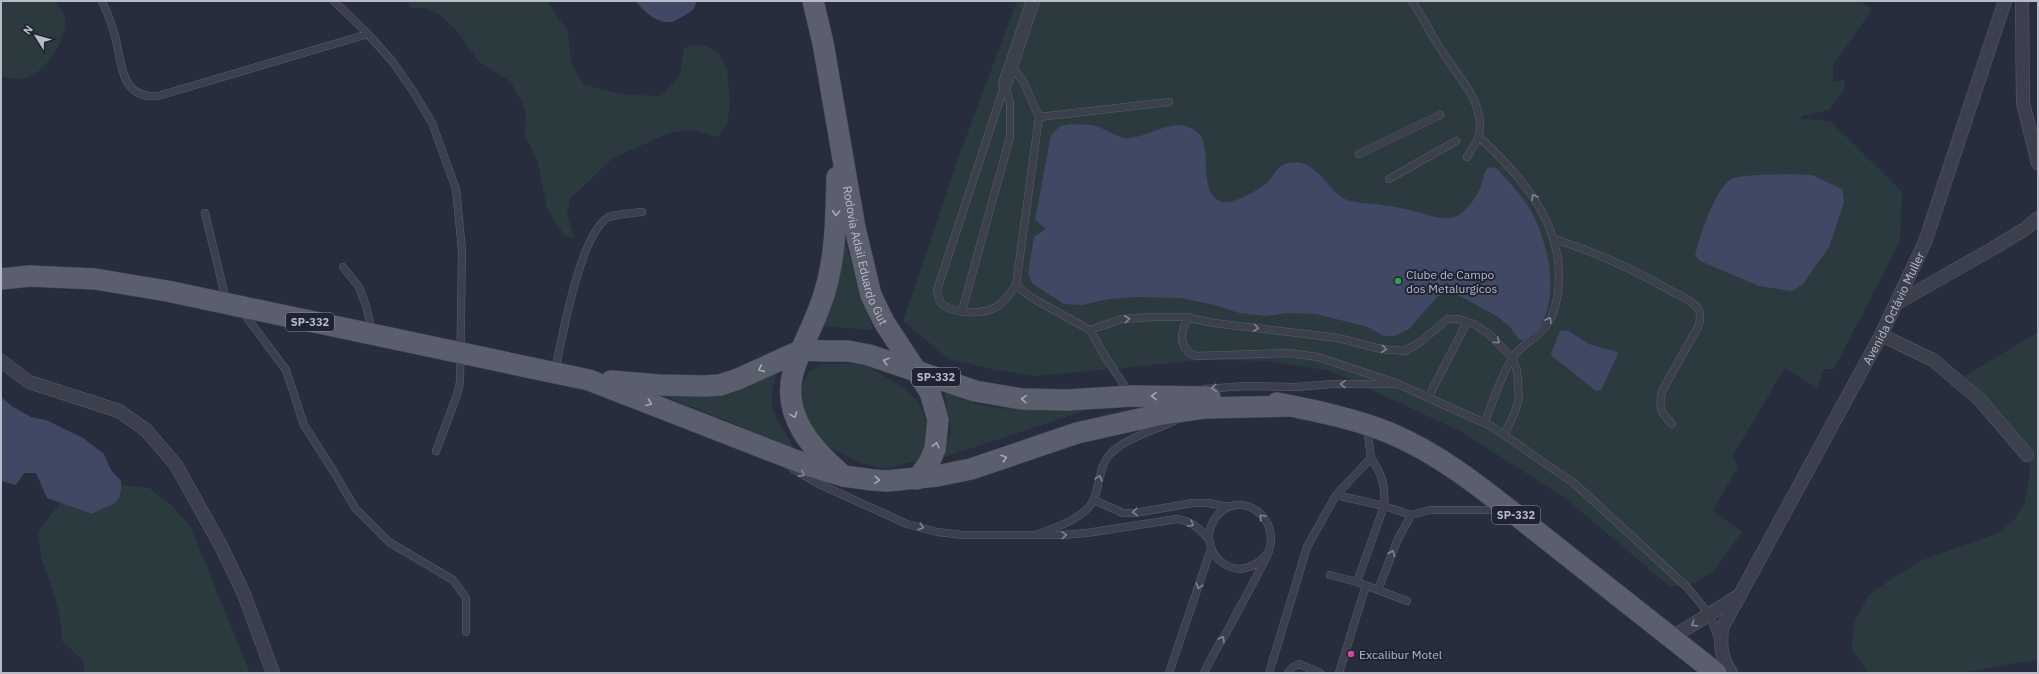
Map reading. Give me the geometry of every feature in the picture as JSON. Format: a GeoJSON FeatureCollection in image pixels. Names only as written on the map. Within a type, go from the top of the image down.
{"type":"FeatureCollection","features":[{"type":"Feature","properties":{"kind":"main road","name":"Rodovia Adail Eduardo Gut"},"geometry":{"type":"LineString","coordinates":[[813,1],[825,50],[838,132],[861,257],[871,295],[884,322],[930,392],[938,420],[935,449],[929,463],[917,478]]}},
{"type":"Feature","properties":{"kind":"main road","name":"Rodovia Adail Eduardo Gut"},"geometry":{"type":"LineString","coordinates":[[838,132],[833,260],[825,293],[802,350],[791,384],[790,397],[792,411],[798,425],[822,458],[843,476]]}},
{"type":"Feature","properties":{"kind":"main road","name":"SP-332"},"geometry":{"type":"LineString","coordinates":[[1,279],[30,276],[95,279],[167,291],[589,380],[659,385],[704,386],[720,384],[738,379],[802,350],[848,352],[869,355],[975,391],[1022,400],[1067,400],[1132,396],[1244,398],[1321,411],[1367,424],[1391,434],[1463,475],[1510,510],[1716,673]]}},
{"type":"Feature","properties":{"kind":"main road","name":"SP-332"},"geometry":{"type":"LineString","coordinates":[[589,380],[810,466],[843,476],[887,481],[937,476],[971,469],[1077,433],[1162,414],[1204,408],[1290,406]]}},
{"type":"Feature","properties":{"kind":"street"},"geometry":{"type":"LineString","coordinates":[[1005,84],[1034,1]]}},
{"type":"Feature","properties":{"kind":"street","name":"Avenida Octávio Muller"},"geometry":{"type":"LineString","coordinates":[[1720,644],[1722,628],[1897,303],[1925,242],[2005,1]]}},
{"type":"Feature","properties":{"kind":"street"},"geometry":{"type":"LineString","coordinates":[[2022,1],[2023,103],[2038,163]]}},
{"type":"Feature","properties":{"kind":"street"},"geometry":{"type":"LineString","coordinates":[[1897,303],[1992,250],[2025,229],[2038,218]]}},
{"type":"Feature","properties":{"kind":"street"},"geometry":{"type":"LineString","coordinates":[[1880,335],[1933,360],[1979,399],[2027,455]]}},
{"type":"Feature","properties":{"kind":"street"},"geometry":{"type":"LineString","coordinates":[[1,361],[29,382],[119,411],[146,430],[176,465],[221,546],[244,594],[273,673]]}},
{"type":"Feature","properties":{"kind":"street"},"geometry":{"type":"LineString","coordinates":[[1672,638],[1739,596]]}},
{"type":"Feature","properties":{"kind":"street"},"geometry":{"type":"LineString","coordinates":[[1720,644],[1725,663],[1731,673]]}},
{"type":"Feature","properties":{"kind":"lane"},"geometry":{"type":"LineString","coordinates":[[102,1],[115,34],[122,74],[134,90],[147,97],[158,96],[368,34]]}},
{"type":"Feature","properties":{"kind":"lane"},"geometry":{"type":"LineString","coordinates":[[334,1],[368,34],[392,61],[424,110],[432,123],[456,189],[462,250],[460,382],[457,395],[436,451]]}},
{"type":"Feature","properties":{"kind":"lane"},"geometry":{"type":"LineString","coordinates":[[1412,1],[1475,102],[1480,118],[1480,137],[1467,157]]}},
{"type":"Feature","properties":{"kind":"lane"},"geometry":{"type":"LineString","coordinates":[[1005,84],[937,290],[938,298],[941,303],[949,308],[962,311],[986,311],[996,307],[1005,300],[1016,285],[1039,116],[1023,81],[1011,66]]}},
{"type":"Feature","properties":{"kind":"lane"},"geometry":{"type":"LineString","coordinates":[[962,311],[1010,137],[1010,104],[1005,84]]}},
{"type":"Feature","properties":{"kind":"lane"},"geometry":{"type":"LineString","coordinates":[[1039,116],[1169,102]]}},
{"type":"Feature","properties":{"kind":"lane"},"geometry":{"type":"LineString","coordinates":[[1359,154],[1440,115]]}},
{"type":"Feature","properties":{"kind":"lane"},"geometry":{"type":"LineString","coordinates":[[1480,137],[1506,162],[1530,192],[1546,219],[1554,239],[1559,266],[1559,286],[1556,306],[1550,320],[1543,330],[1512,358],[1484,423]]}},
{"type":"Feature","properties":{"kind":"lane"},"geometry":{"type":"LineString","coordinates":[[1389,179],[1456,141]]}},
{"type":"Feature","properties":{"kind":"lane"},"geometry":{"type":"LineString","coordinates":[[555,373],[568,308],[583,259],[596,231],[609,217],[642,212]]}},
{"type":"Feature","properties":{"kind":"lane"},"geometry":{"type":"LineString","coordinates":[[205,213],[233,305],[286,370],[304,425],[355,508],[389,542],[453,580],[466,598],[466,632]]}},
{"type":"Feature","properties":{"kind":"lane"},"geometry":{"type":"LineString","coordinates":[[1554,239],[1594,252],[1633,269],[1689,301],[1698,309],[1701,316],[1699,325],[1662,391],[1660,399],[1662,414],[1672,424]]}},
{"type":"Feature","properties":{"kind":"lane"},"geometry":{"type":"LineString","coordinates":[[343,267],[359,287],[366,306],[372,335]]}},
{"type":"Feature","properties":{"kind":"lane"},"geometry":{"type":"LineString","coordinates":[[1016,285],[1032,298],[1090,330],[1106,358],[1132,396]]}},
{"type":"Feature","properties":{"kind":"lane"},"geometry":{"type":"LineString","coordinates":[[1090,330],[1122,319],[1154,316],[1190,318],[1214,323],[1338,338],[1381,349],[1405,351],[1420,342],[1448,319],[1458,319],[1467,322],[1489,334],[1512,358],[1518,370],[1519,398],[1515,412],[1504,435]]}},
{"type":"Feature","properties":{"kind":"lane"},"geometry":{"type":"LineString","coordinates":[[1190,318],[1183,329],[1182,337],[1183,348],[1189,354],[1196,356],[1289,353],[1318,357],[1396,383],[1484,423],[1504,435],[1575,484],[1687,587],[1710,615],[1720,644]]}},
{"type":"Feature","properties":{"kind":"lane"},"geometry":{"type":"LineString","coordinates":[[1428,398],[1467,322]]}},
{"type":"Feature","properties":{"kind":"lane"},"geometry":{"type":"LineString","coordinates":[[1177,396],[1210,387],[1295,387],[1332,384],[1373,385],[1396,383]]}},
{"type":"Feature","properties":{"kind":"lane"},"geometry":{"type":"LineString","coordinates":[[1032,536],[1072,520],[1094,500],[1099,476],[1110,454],[1129,442],[1204,408]]}},
{"type":"Feature","properties":{"kind":"lane"},"geometry":{"type":"LineString","coordinates":[[1357,582],[1384,506],[1385,490],[1382,475],[1371,458],[1367,424]]}},
{"type":"Feature","properties":{"kind":"lane"},"geometry":{"type":"LineString","coordinates":[[744,441],[819,484],[907,524],[937,532],[963,535],[1032,536],[1087,533],[1177,519],[1186,520],[1194,524],[1209,539]]}},
{"type":"Feature","properties":{"kind":"lane"},"geometry":{"type":"LineString","coordinates":[[1269,673],[1307,547],[1336,495],[1371,458]]}},
{"type":"Feature","properties":{"kind":"lane"},"geometry":{"type":"LineString","coordinates":[[1336,495],[1384,506],[1411,515],[1430,510],[1510,510]]}},
{"type":"Feature","properties":{"kind":"lane"},"geometry":{"type":"LineString","coordinates":[[1094,500],[1123,513],[1192,503],[1208,503],[1228,507]]}},
{"type":"Feature","properties":{"kind":"lane"},"geometry":{"type":"LineString","coordinates":[[1204,673],[1269,551],[1271,532],[1263,516],[1247,506],[1238,505],[1228,507],[1220,512],[1214,520],[1210,529],[1209,539],[1211,549],[1218,559],[1228,566],[1240,569],[1252,567],[1262,561],[1269,551]]}},
{"type":"Feature","properties":{"kind":"lane"},"geometry":{"type":"LineString","coordinates":[[1378,590],[1397,540],[1411,515]]}},
{"type":"Feature","properties":{"kind":"lane"},"geometry":{"type":"LineString","coordinates":[[1168,673],[1211,549]]}},
{"type":"Feature","properties":{"kind":"lane"},"geometry":{"type":"LineString","coordinates":[[1330,575],[1366,585],[1407,601]]}},
{"type":"Feature","properties":{"kind":"lane"},"geometry":{"type":"LineString","coordinates":[[1339,673],[1366,585]]}},
{"type":"Feature","properties":{"kind":"lane"},"geometry":{"type":"LineString","coordinates":[[1288,673],[1293,667],[1299,664],[1320,673]]}},
{"type":"Feature","properties":{"kind":"shaded area"},"geometry":{"type":"Polygon","coordinates":[[[1,1],[53,1],[65,16],[66,23],[64,32],[56,50],[44,66],[31,76],[24,79],[1,76],[1,1]]]}},
{"type":"Feature","properties":{"kind":"shaded area"},"geometry":{"type":"Polygon","coordinates":[[[408,1],[547,1],[568,32],[571,63],[584,85],[620,94],[659,96],[680,76],[684,48],[692,45],[706,46],[720,54],[727,69],[730,104],[727,125],[717,137],[693,130],[671,132],[613,158],[570,199],[567,215],[574,238],[564,235],[547,208],[537,159],[525,137],[526,111],[511,82],[478,61],[457,31],[440,15],[425,8],[411,8],[408,1]]]}},
{"type":"Feature","properties":{"kind":"shaded area","name":"Clube de Campo dos Metalurgícos"},"geometry":{"type":"Polygon","coordinates":[[[1017,1],[1859,1],[1870,7],[1871,11],[1833,65],[1833,82],[1845,80],[1844,90],[1829,110],[1802,116],[1801,119],[1830,121],[1902,192],[1900,241],[1834,369],[1824,369],[1817,388],[1785,368],[1733,455],[1738,467],[1713,510],[1742,532],[1714,571],[1694,583],[1670,587],[1568,500],[1462,432],[1331,371],[1268,361],[1204,360],[1036,376],[995,370],[949,359],[903,321],[959,156],[1017,1]]]}},
{"type":"Feature","properties":{"kind":"shaded area"},"geometry":{"type":"Polygon","coordinates":[[[843,232],[856,281],[873,330],[821,326],[843,232]]]}},
{"type":"Feature","properties":{"kind":"shaded area"},"geometry":{"type":"Polygon","coordinates":[[[2038,332],[2038,660],[1962,673],[1869,673],[1851,649],[1855,620],[1869,595],[1891,579],[1923,560],[1998,533],[2014,520],[2025,502],[2030,473],[2028,448],[1962,378],[2038,332]]]}},
{"type":"Feature","properties":{"kind":"shaded area"},"geometry":{"type":"Polygon","coordinates":[[[862,363],[902,387],[918,401],[931,431],[923,459],[885,469],[860,463],[825,445],[801,408],[801,387],[809,372],[824,364],[862,363]]]}},
{"type":"Feature","properties":{"kind":"shaded area"},"geometry":{"type":"Polygon","coordinates":[[[779,368],[772,392],[773,410],[781,427],[794,448],[655,392],[779,368]]]}},
{"type":"Feature","properties":{"kind":"shaded area"},"geometry":{"type":"Polygon","coordinates":[[[944,392],[973,403],[1016,410],[1090,409],[941,458],[951,432],[944,392]]]}},
{"type":"Feature","properties":{"kind":"shaded area"},"geometry":{"type":"Polygon","coordinates":[[[98,478],[122,485],[149,488],[171,505],[190,526],[250,673],[84,673],[84,662],[61,640],[62,633],[59,612],[42,560],[38,532],[68,493],[98,478]]]}},
{"type":"Feature","properties":{"kind":"water"},"geometry":{"type":"Polygon","coordinates":[[[636,1],[696,1],[696,3],[693,10],[689,13],[674,21],[666,22],[651,16],[642,9],[636,1]]]}},
{"type":"Feature","properties":{"kind":"water"},"geometry":{"type":"Polygon","coordinates":[[[1072,124],[1096,126],[1124,138],[1142,136],[1169,126],[1179,125],[1188,127],[1197,132],[1202,138],[1205,147],[1207,180],[1210,190],[1215,197],[1223,202],[1239,199],[1258,189],[1267,183],[1281,166],[1288,163],[1298,162],[1313,169],[1338,194],[1349,201],[1379,204],[1431,216],[1451,218],[1464,211],[1471,203],[1479,190],[1487,169],[1489,167],[1496,168],[1528,205],[1542,237],[1549,267],[1550,296],[1542,323],[1538,330],[1528,340],[1519,340],[1510,327],[1498,317],[1462,297],[1448,292],[1437,297],[1409,329],[1395,336],[1384,336],[1368,327],[1316,314],[1286,313],[1266,316],[1239,313],[1215,305],[1180,298],[1136,297],[1108,299],[1083,305],[1064,304],[1033,284],[1028,274],[1034,237],[1046,229],[1035,220],[1051,135],[1060,126],[1072,124]]]}},
{"type":"Feature","properties":{"kind":"water"},"geometry":{"type":"Polygon","coordinates":[[[1787,174],[1812,175],[1842,189],[1844,202],[1829,247],[1803,284],[1792,291],[1759,286],[1700,261],[1695,255],[1705,224],[1715,200],[1727,182],[1734,178],[1746,176],[1787,174]]]}},
{"type":"Feature","properties":{"kind":"water"},"geometry":{"type":"Polygon","coordinates":[[[1567,330],[1589,344],[1617,352],[1618,354],[1601,390],[1596,391],[1552,356],[1551,353],[1560,331],[1567,330]]]}},
{"type":"Feature","properties":{"kind":"water"},"geometry":{"type":"Polygon","coordinates":[[[1,397],[13,407],[31,417],[46,420],[83,438],[104,454],[111,470],[121,481],[121,490],[118,500],[92,514],[47,498],[36,473],[24,473],[16,485],[1,481],[1,397]]]}},
{"type":"Feature","properties":{"kind":"place","name":"Clube de Campo dos Metalurgícos"},"geometry":{"type":"Point","coordinates":[1398,281]}},
{"type":"Feature","properties":{"kind":"place","name":"Excalibur Motel"},"geometry":{"type":"Point","coordinates":[1351,654]}}]}
